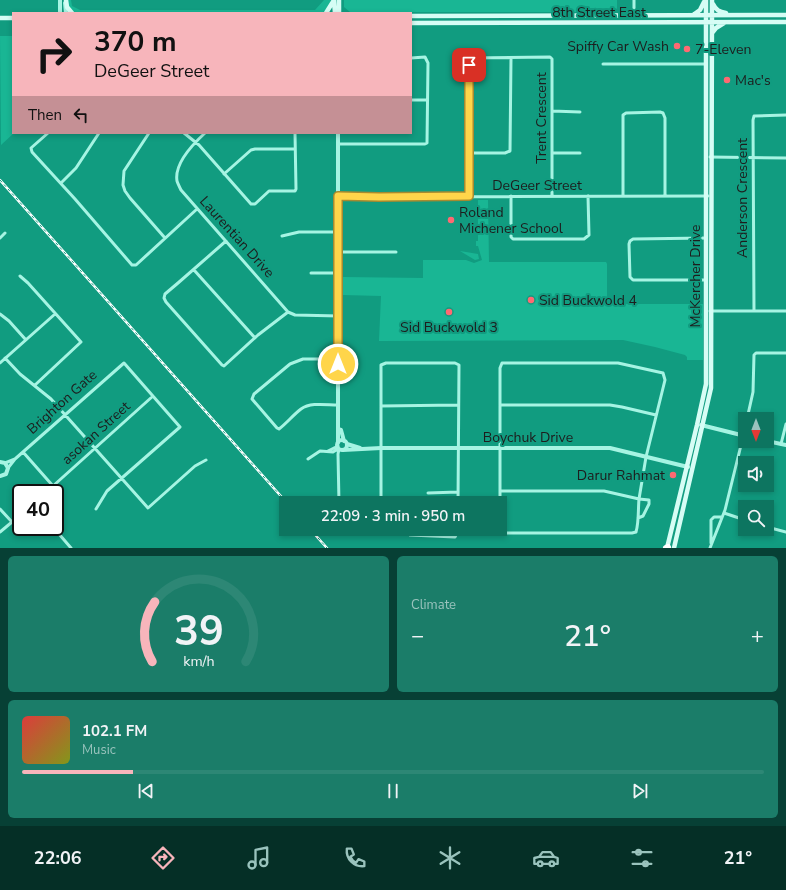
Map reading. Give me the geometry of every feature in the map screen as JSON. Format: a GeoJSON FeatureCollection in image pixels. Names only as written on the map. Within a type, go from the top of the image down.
{"type":"FeatureCollection","features":[{"type":"Feature","properties":{"kind":"main road"},"geometry":{"type":"LineString","coordinates":[[65,0],[67,7],[71,12]]}},
{"type":"Feature","properties":{"kind":"main road"},"geometry":{"type":"LineString","coordinates":[[327,12],[334,0]]}},
{"type":"Feature","properties":{"kind":"main road"},"geometry":{"type":"LineString","coordinates":[[334,0],[335,12]]}},
{"type":"Feature","properties":{"kind":"main road"},"geometry":{"type":"LineString","coordinates":[[339,0],[339,12]]}},
{"type":"Feature","properties":{"kind":"main road"},"geometry":{"type":"LineString","coordinates":[[691,16],[704,6],[705,0]]}},
{"type":"Feature","properties":{"kind":"main road","name":"McKercher Drive"},"geometry":{"type":"LineString","coordinates":[[669,548],[693,468],[711,388],[709,311],[706,280],[705,0]]}},
{"type":"Feature","properties":{"kind":"main road"},"geometry":{"type":"LineString","coordinates":[[712,0],[715,8],[720,12],[739,15]]}},
{"type":"Feature","properties":{"kind":"main road","name":"McKercher Drive"},"geometry":{"type":"LineString","coordinates":[[669,548],[706,384],[712,157],[712,0]]}},
{"type":"Feature","properties":{"kind":"main road"},"geometry":{"type":"LineString","coordinates":[[339,7],[343,12]]}},
{"type":"Feature","properties":{"kind":"main road","name":"8th Street East"},"geometry":{"type":"LineString","coordinates":[[412,16],[786,15]]}},
{"type":"Feature","properties":{"kind":"main road"},"geometry":{"type":"LineString","coordinates":[[0,18],[12,18]]}},
{"type":"Feature","properties":{"kind":"main road"},"geometry":{"type":"LineString","coordinates":[[712,33],[716,28],[727,22]]}},
{"type":"Feature","properties":{"kind":"main road","name":"8th Street East"},"geometry":{"type":"LineString","coordinates":[[412,23],[786,22]]}},
{"type":"Feature","properties":{"kind":"main road"},"geometry":{"type":"LineString","coordinates":[[692,23],[700,26],[706,35]]}},
{"type":"Feature","properties":{"kind":"street"},"geometry":{"type":"LineString","coordinates":[[60,0],[60,12]]}},
{"type":"Feature","properties":{"kind":"street"},"geometry":{"type":"LineString","coordinates":[[65,0],[66,12]]}},
{"type":"Feature","properties":{"kind":"street"},"geometry":{"type":"LineString","coordinates":[[634,0],[634,16]]}},
{"type":"Feature","properties":{"kind":"street","name":"Trent Crescent"},"geometry":{"type":"LineString","coordinates":[[469,196],[469,61],[470,58],[475,57],[550,57],[552,59],[552,196]]}},
{"type":"Feature","properties":{"kind":"street"},"geometry":{"type":"LineString","coordinates":[[338,144],[426,144],[428,142],[428,60],[425,58],[412,58]]}},
{"type":"Feature","properties":{"kind":"street"},"geometry":{"type":"LineString","coordinates":[[469,153],[505,153],[510,151],[511,58]]}},
{"type":"Feature","properties":{"kind":"street"},"geometry":{"type":"LineString","coordinates":[[603,64],[712,64]]}},
{"type":"Feature","properties":{"kind":"street"},"geometry":{"type":"LineString","coordinates":[[412,100],[427,100]]}},
{"type":"Feature","properties":{"kind":"street"},"geometry":{"type":"LineString","coordinates":[[552,111],[580,112]]}},
{"type":"Feature","properties":{"kind":"street"},"geometry":{"type":"LineString","coordinates":[[623,196],[623,115],[626,113],[660,112],[664,114],[665,118],[665,196]]}},
{"type":"Feature","properties":{"kind":"street","name":"Anderson Crescent"},"geometry":{"type":"LineString","coordinates":[[754,311],[753,120],[754,116],[786,115]]}},
{"type":"Feature","properties":{"kind":"street"},"geometry":{"type":"LineString","coordinates":[[47,134],[34,145],[31,150],[132,264],[136,265],[197,209]]}},
{"type":"Feature","properties":{"kind":"street"},"geometry":{"type":"LineString","coordinates":[[61,183],[76,168],[98,134]]}},
{"type":"Feature","properties":{"kind":"street"},"geometry":{"type":"LineString","coordinates":[[148,134],[124,171],[123,185],[130,198],[166,238]]}},
{"type":"Feature","properties":{"kind":"street"},"geometry":{"type":"LineString","coordinates":[[185,134],[196,142],[251,204],[255,204],[269,191],[293,192],[296,189],[295,134]]}},
{"type":"Feature","properties":{"kind":"street","name":"Laurentian Drive"},"geometry":{"type":"LineString","coordinates":[[204,134],[182,160],[178,169],[177,181],[181,190],[288,312]]}},
{"type":"Feature","properties":{"kind":"street"},"geometry":{"type":"LineString","coordinates":[[338,134],[338,429],[340,448]]}},
{"type":"Feature","properties":{"kind":"street"},"geometry":{"type":"LineString","coordinates":[[224,174],[251,150],[295,149]]}},
{"type":"Feature","properties":{"kind":"street"},"geometry":{"type":"LineString","coordinates":[[552,153],[580,153]]}},
{"type":"Feature","properties":{"kind":"street"},"geometry":{"type":"LineString","coordinates":[[706,157],[786,158]]}},
{"type":"Feature","properties":{"kind":"street","name":"DeGeer Street"},"geometry":{"type":"LineString","coordinates":[[338,196],[711,196]]}},
{"type":"Feature","properties":{"kind":"street"},"geometry":{"type":"LineString","coordinates":[[511,196],[511,237],[513,239],[584,239],[589,235],[588,196]]}},
{"type":"Feature","properties":{"kind":"street"},"geometry":{"type":"LineString","coordinates":[[282,236],[299,232],[338,232]]}},
{"type":"Feature","properties":{"kind":"street"},"geometry":{"type":"LineString","coordinates":[[0,238],[5,233]]}},
{"type":"Feature","properties":{"kind":"street"},"geometry":{"type":"LineString","coordinates":[[706,238],[633,239],[629,244],[630,277],[633,280],[706,280]]}},
{"type":"Feature","properties":{"kind":"street"},"geometry":{"type":"LineString","coordinates":[[226,241],[165,294],[164,298],[222,365],[224,366],[255,338],[288,312],[295,315],[339,316]]}},
{"type":"Feature","properties":{"kind":"street"},"geometry":{"type":"LineString","coordinates":[[338,252],[396,252]]}},
{"type":"Feature","properties":{"kind":"street"},"geometry":{"type":"LineString","coordinates":[[194,270],[255,338]]}},
{"type":"Feature","properties":{"kind":"street"},"geometry":{"type":"LineString","coordinates":[[311,273],[338,273]]}},
{"type":"Feature","properties":{"kind":"street"},"geometry":{"type":"LineString","coordinates":[[20,276],[81,342],[35,384]]}},
{"type":"Feature","properties":{"kind":"street"},"geometry":{"type":"LineString","coordinates":[[709,311],[786,311]]}},
{"type":"Feature","properties":{"kind":"street"},"geometry":{"type":"LineString","coordinates":[[0,314],[9,321],[26,340]]}},
{"type":"Feature","properties":{"kind":"street"},"geometry":{"type":"LineString","coordinates":[[0,363],[55,314]]}},
{"type":"Feature","properties":{"kind":"street"},"geometry":{"type":"LineString","coordinates":[[749,412],[753,392],[754,355],[756,353],[786,353]]}},
{"type":"Feature","properties":{"kind":"street"},"geometry":{"type":"LineString","coordinates":[[5,358],[20,374],[35,384],[51,398],[148,508],[195,466],[206,460]]}},
{"type":"Feature","properties":{"kind":"street"},"geometry":{"type":"LineString","coordinates":[[338,359],[303,359],[290,364],[254,394],[252,399],[279,429],[300,410],[306,407],[311,405],[338,405]]}},
{"type":"Feature","properties":{"kind":"street"},"geometry":{"type":"LineString","coordinates":[[382,496],[381,365],[386,363],[459,365],[458,496]]}},
{"type":"Feature","properties":{"kind":"street"},"geometry":{"type":"LineString","coordinates":[[500,496],[500,368],[502,363],[618,363],[663,373],[665,380],[646,457],[636,532],[507,533]]}},
{"type":"Feature","properties":{"kind":"street","name":"Brighton Gate"},"geometry":{"type":"LineString","coordinates":[[8,468],[15,459],[65,414],[124,364],[153,396]]}},
{"type":"Feature","properties":{"kind":"street"},"geometry":{"type":"LineString","coordinates":[[96,509],[107,491],[123,479],[180,427],[153,396]]}},
{"type":"Feature","properties":{"kind":"street","name":"asokan Street"},"geometry":{"type":"LineString","coordinates":[[55,484],[153,396]]}},
{"type":"Feature","properties":{"kind":"street"},"geometry":{"type":"LineString","coordinates":[[381,406],[458,405]]}},
{"type":"Feature","properties":{"kind":"street"},"geometry":{"type":"LineString","coordinates":[[500,405],[610,405],[656,415]]}},
{"type":"Feature","properties":{"kind":"street"},"geometry":{"type":"LineString","coordinates":[[697,424],[738,435]]}},
{"type":"Feature","properties":{"kind":"street"},"geometry":{"type":"LineString","coordinates":[[774,443],[784,445],[786,424]]}},
{"type":"Feature","properties":{"kind":"street"},"geometry":{"type":"LineString","coordinates":[[308,459],[320,451],[346,448],[341,430],[338,429]]}},
{"type":"Feature","properties":{"kind":"street"},"geometry":{"type":"LineString","coordinates":[[339,496],[338,454],[341,441],[345,442]]}},
{"type":"Feature","properties":{"kind":"street","name":"Boychuk Drive"},"geometry":{"type":"LineString","coordinates":[[345,442],[360,449]]}},
{"type":"Feature","properties":{"kind":"street","name":"Boychuk Drive"},"geometry":{"type":"LineString","coordinates":[[340,448],[610,448],[693,468]]}},
{"type":"Feature","properties":{"kind":"street"},"geometry":{"type":"LineString","coordinates":[[711,546],[724,513],[741,448]]}},
{"type":"Feature","properties":{"kind":"street"},"geometry":{"type":"LineString","coordinates":[[23,452],[51,484]]}},
{"type":"Feature","properties":{"kind":"street","name":"Brighton Gate"},"geometry":{"type":"LineString","coordinates":[[1,463],[15,459]]}},
{"type":"Feature","properties":{"kind":"street"},"geometry":{"type":"LineString","coordinates":[[0,476],[6,474],[8,468],[1,463]]}},
{"type":"Feature","properties":{"kind":"street"},"geometry":{"type":"LineString","coordinates":[[500,491],[604,491],[649,500],[650,502],[643,516],[638,518]]}},
{"type":"Feature","properties":{"kind":"street"},"geometry":{"type":"LineString","coordinates":[[428,493],[458,492]]}},
{"type":"Feature","properties":{"kind":"street"},"geometry":{"type":"LineString","coordinates":[[0,509],[12,522],[0,532]]}},
{"type":"Feature","properties":{"kind":"street"},"geometry":{"type":"LineString","coordinates":[[724,513],[738,518]]}},
{"type":"Feature","properties":{"kind":"street"},"geometry":{"type":"LineString","coordinates":[[711,546],[711,520],[714,517],[722,517]]}},
{"type":"Feature","properties":{"kind":"street"},"geometry":{"type":"LineString","coordinates":[[774,529],[786,532]]}},
{"type":"Feature","properties":{"kind":"street"},"geometry":{"type":"LineString","coordinates":[[61,536],[71,548]]}},
{"type":"Feature","properties":{"kind":"street"},"geometry":{"type":"LineString","coordinates":[[432,536],[456,536]]}},
{"type":"Feature","properties":{"kind":"green space"},"geometry":{"type":"Polygon","coordinates":[[[67,0],[71,0],[72,6],[80,10],[315,10],[324,0],[331,0],[327,10],[323,12],[72,12],[67,0]]]}},
{"type":"Feature","properties":{"kind":"green space"},"geometry":{"type":"Polygon","coordinates":[[[344,0],[617,0],[617,9],[594,8],[582,12],[350,12],[344,7],[344,0]]]}},
{"type":"Feature","properties":{"kind":"green space"},"geometry":{"type":"Polygon","coordinates":[[[0,36],[12,36],[13,134],[1,145],[0,36]]]}},
{"type":"Feature","properties":{"kind":"green space"},"geometry":{"type":"Polygon","coordinates":[[[478,200],[488,200],[489,262],[606,262],[607,304],[703,304],[703,360],[687,360],[685,355],[623,340],[379,341],[381,296],[343,295],[343,277],[423,278],[423,260],[466,260],[474,263],[482,260],[478,246],[476,246],[476,241],[478,241],[478,200]]]}},
{"type":"Feature","properties":{"kind":"green space"},"geometry":{"type":"Polygon","coordinates":[[[460,251],[478,254],[479,259],[475,260],[460,251]]]}},
{"type":"Feature","properties":{"kind":"railway"},"geometry":{"type":"LineString","coordinates":[[0,180],[281,496]]}},
{"type":"Feature","properties":{"kind":"railway"},"geometry":{"type":"LineString","coordinates":[[316,536],[327,548]]}},
{"type":"Feature","properties":{"kind":"place","name":"Spiffy Car Wash"},"geometry":{"type":"Point","coordinates":[677,46]}},
{"type":"Feature","properties":{"kind":"place","name":"7-Eleven"},"geometry":{"type":"Point","coordinates":[687,49]}},
{"type":"Feature","properties":{"kind":"place","name":"Mac's"},"geometry":{"type":"Point","coordinates":[727,80]}},
{"type":"Feature","properties":{"kind":"place","name":"Roland Michener School"},"geometry":{"type":"Point","coordinates":[451,220]}},
{"type":"Feature","properties":{"kind":"place","name":"Sid Buckwold 4"},"geometry":{"type":"Point","coordinates":[531,300]}},
{"type":"Feature","properties":{"kind":"place","name":"Sid Buckwold 3"},"geometry":{"type":"Point","coordinates":[449,312]}},
{"type":"Feature","properties":{"kind":"place","name":"Darur Rahmat"},"geometry":{"type":"Point","coordinates":[673,475]}},
{"type":"Feature","properties":{"kind":"route"},"geometry":{"type":"LineString","coordinates":[[338,364],[338,196],[469,196],[469,65]]}}]}
